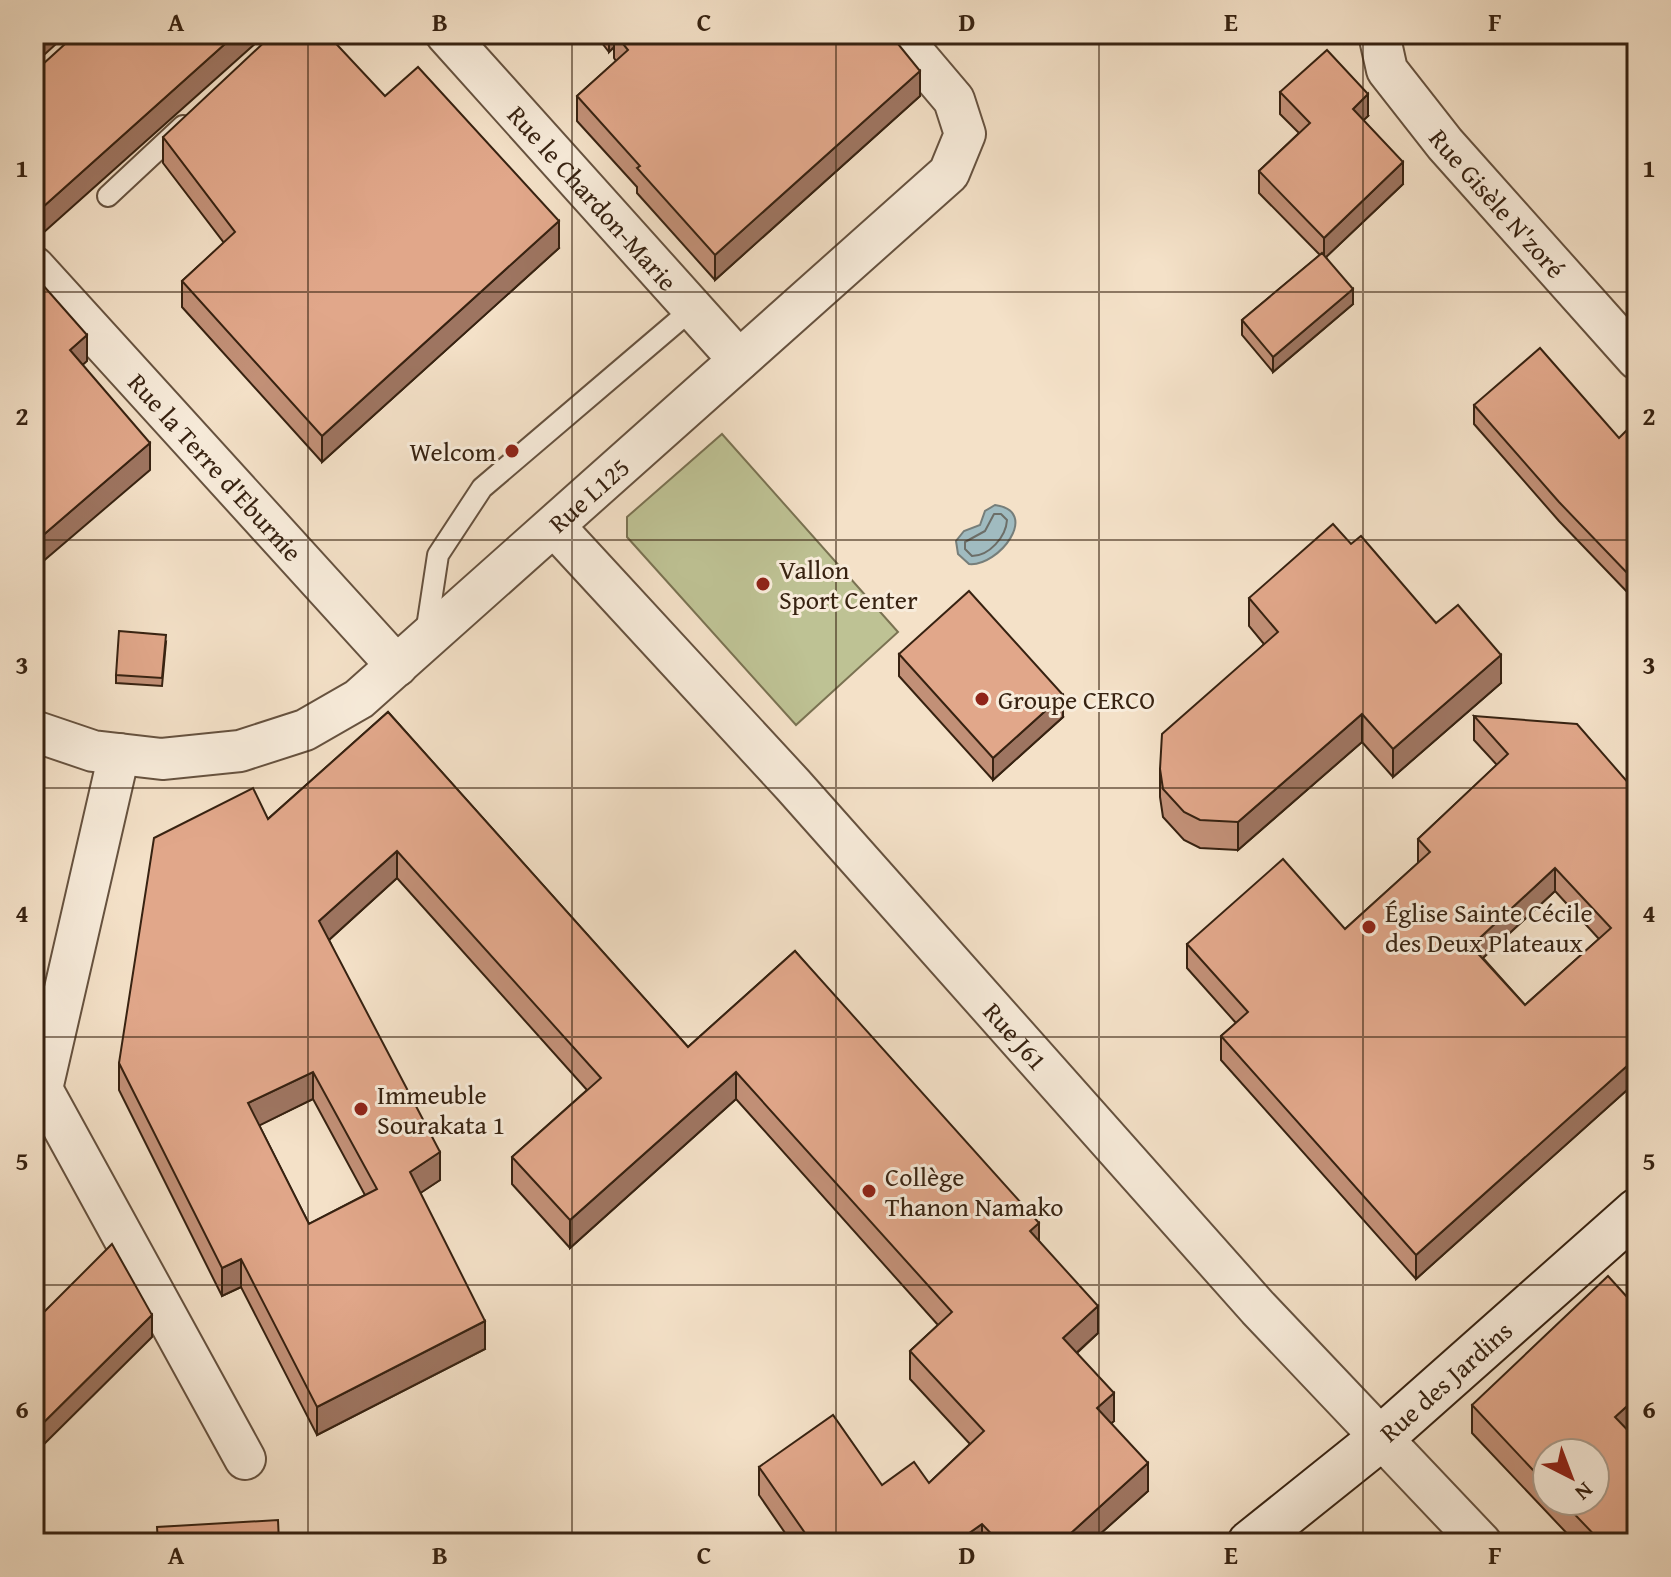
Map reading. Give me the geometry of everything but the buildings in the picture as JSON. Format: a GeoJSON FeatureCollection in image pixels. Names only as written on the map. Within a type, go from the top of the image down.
{"type":"FeatureCollection","features":[{"type":"Feature","properties":{"kind":"main road","name":"Rue des Jardins"},"geometry":{"type":"LineString","coordinates":[[1250,1543],[1381,1438],[1637,1211]]}},
{"type":"Feature","properties":{"kind":"street","name":"Rue le Chardon-Marie"},"geometry":{"type":"LineString","coordinates":[[446,34],[739,360]]}},
{"type":"Feature","properties":{"kind":"street","name":"Rue L125"},"geometry":{"type":"LineString","coordinates":[[34,731],[93,751],[162,759],[240,751],[305,730],[359,699],[949,173],[965,134],[954,100],[898,34]]}},
{"type":"Feature","properties":{"kind":"street","name":"Rue Gisèle N'zoré"},"geometry":{"type":"LineString","coordinates":[[1379,34],[1387,70],[1445,144],[1637,359]]}},
{"type":"Feature","properties":{"kind":"street","name":"Rue la Terre d'Eburnie"},"geometry":{"type":"LineString","coordinates":[[34,267],[410,653]]}},
{"type":"Feature","properties":{"kind":"street","name":"Rue J61"},"geometry":{"type":"LineString","coordinates":[[554,526],[793,785],[1258,1308],[1481,1543]]}},
{"type":"Feature","properties":{"kind":"street"},"geometry":{"type":"LineString","coordinates":[[119,754],[38,1093],[245,1459]]}},
{"type":"Feature","properties":{"kind":"lane"},"geometry":{"type":"LineString","coordinates":[[108,196],[201,110]]}},
{"type":"Feature","properties":{"kind":"lane"},"geometry":{"type":"LineString","coordinates":[[410,653],[438,555],[482,488],[692,309]]}},
{"type":"Feature","properties":{"kind":"green space","name":"Vallon Sport Center"},"geometry":{"type":"Polygon","coordinates":[[[722,434],[898,632],[796,725],[627,537],[627,517],[722,434]]]}},
{"type":"Feature","properties":{"kind":"water"},"geometry":{"type":"Polygon","coordinates":[[[995,505],[1008,509],[1015,517],[1015,527],[1003,548],[992,557],[981,563],[969,564],[958,554],[956,541],[964,531],[980,525],[985,511],[995,505]]]}},
{"type":"Feature","properties":{"kind":"place","name":"Welcom"},"geometry":{"type":"Point","coordinates":[512,451]}},
{"type":"Feature","properties":{"kind":"place","name":"Vallon Sport Center"},"geometry":{"type":"Point","coordinates":[763,584]}},
{"type":"Feature","properties":{"kind":"place","name":"Groupe CERCO"},"geometry":{"type":"Point","coordinates":[982,699]}},
{"type":"Feature","properties":{"kind":"place","name":"Église Sainte Cécile des Deux Plateaux"},"geometry":{"type":"Point","coordinates":[1369,927]}},
{"type":"Feature","properties":{"kind":"place","name":"Immeuble Sourakata 1"},"geometry":{"type":"Point","coordinates":[361,1109]}},
{"type":"Feature","properties":{"kind":"place","name":"Collège Thanon Namako"},"geometry":{"type":"Point","coordinates":[869,1191]}}]}
